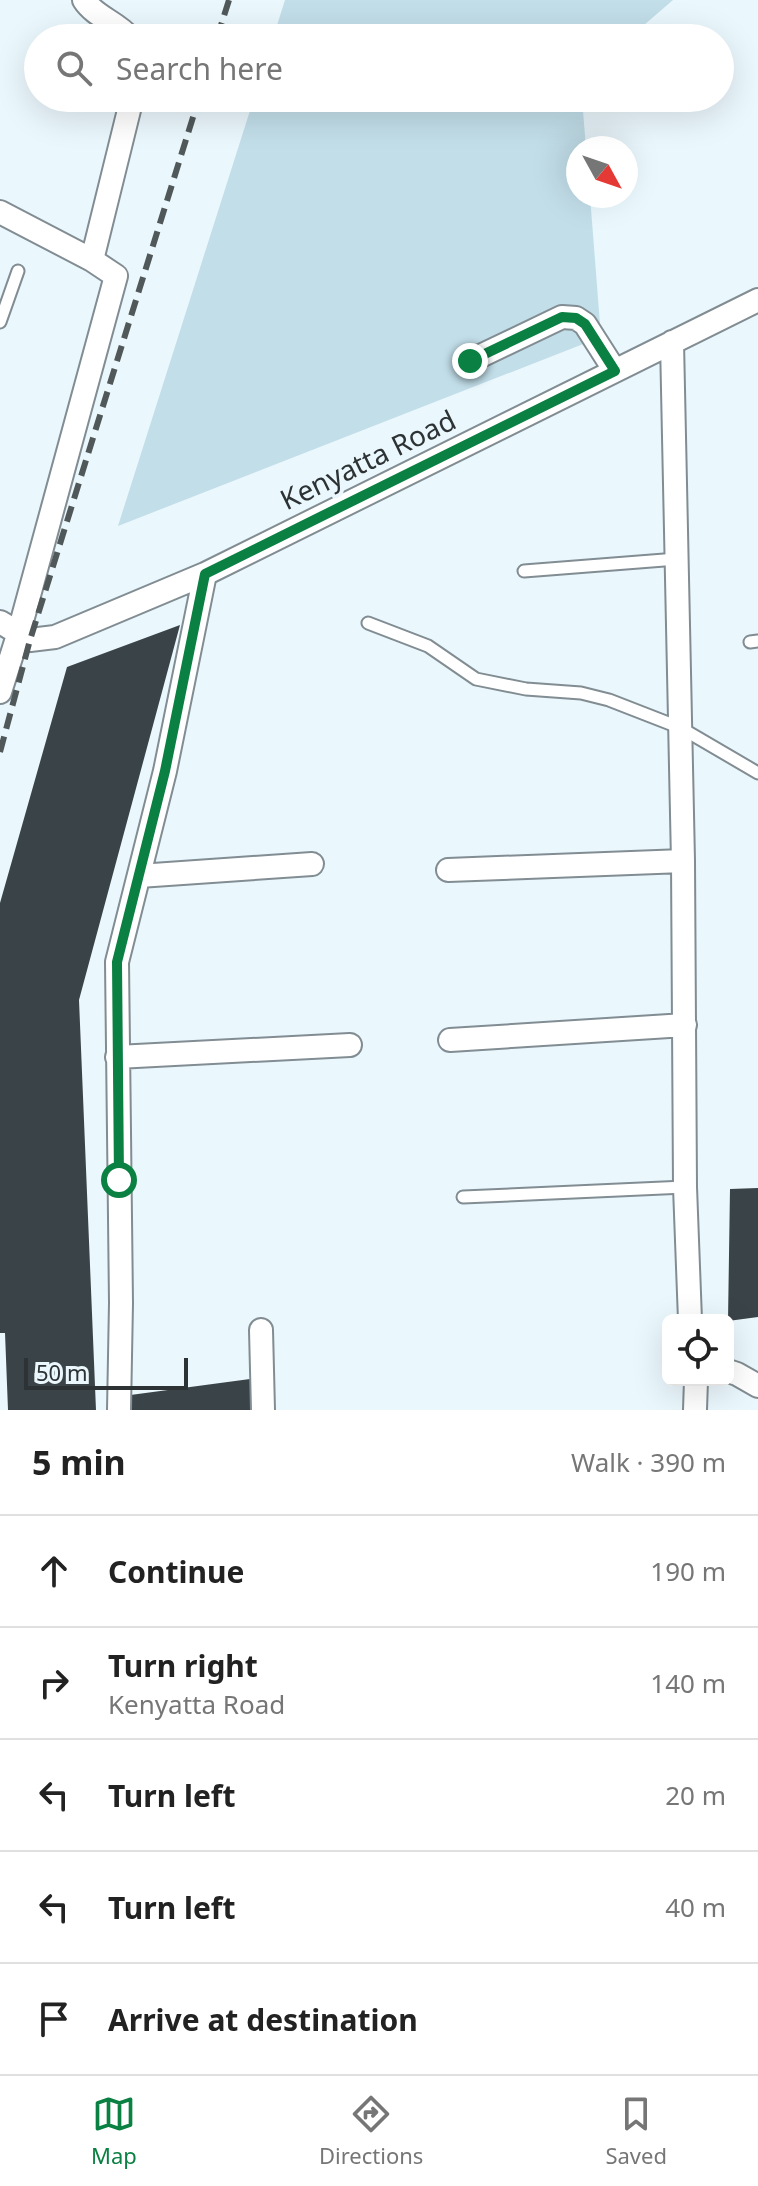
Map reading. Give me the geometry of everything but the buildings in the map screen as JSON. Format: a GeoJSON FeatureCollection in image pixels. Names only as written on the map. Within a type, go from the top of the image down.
{"type":"FeatureCollection","features":[{"type":"Feature","properties":{"kind":"street"},"geometry":{"type":"LineString","coordinates":[[84,0],[89,7],[118,24]]}},
{"type":"Feature","properties":{"kind":"street"},"geometry":{"type":"LineString","coordinates":[[92,260],[129,112]]}},
{"type":"Feature","properties":{"kind":"street"},"geometry":{"type":"LineString","coordinates":[[0,212],[92,260],[116,276],[10,627],[0,692]]}},
{"type":"Feature","properties":{"kind":"street","name":"Kenyatta Road"},"geometry":{"type":"LineString","coordinates":[[10,627],[30,640],[55,637],[205,574],[758,300]]}},
{"type":"Feature","properties":{"kind":"street"},"geometry":{"type":"LineString","coordinates":[[470,361],[562,317],[576,318],[585,324],[615,371]]}},
{"type":"Feature","properties":{"kind":"street"},"geometry":{"type":"LineString","coordinates":[[672,342],[681,728],[685,1187],[690,1314]]}},
{"type":"Feature","properties":{"kind":"street"},"geometry":{"type":"LineString","coordinates":[[119,1410],[121,1303],[117,962],[165,771],[205,574]]}},
{"type":"Feature","properties":{"kind":"street"},"geometry":{"type":"LineString","coordinates":[[448,870],[683,861]]}},
{"type":"Feature","properties":{"kind":"street"},"geometry":{"type":"LineString","coordinates":[[139,876],[312,864]]}},
{"type":"Feature","properties":{"kind":"street"},"geometry":{"type":"LineString","coordinates":[[450,1040],[685,1025]]}},
{"type":"Feature","properties":{"kind":"street"},"geometry":{"type":"LineString","coordinates":[[117,1057],[350,1045]]}},
{"type":"Feature","properties":{"kind":"street"},"geometry":{"type":"LineString","coordinates":[[261,1330],[263,1410]]}},
{"type":"Feature","properties":{"kind":"street"},"geometry":{"type":"LineString","coordinates":[[734,1373],[758,1386]]}},
{"type":"Feature","properties":{"kind":"street"},"geometry":{"type":"LineString","coordinates":[[695,1410],[696,1386]]}},
{"type":"Feature","properties":{"kind":"lane"},"geometry":{"type":"LineString","coordinates":[[0,322],[18,271]]}},
{"type":"Feature","properties":{"kind":"lane"},"geometry":{"type":"LineString","coordinates":[[524,571],[677,559]]}},
{"type":"Feature","properties":{"kind":"lane"},"geometry":{"type":"LineString","coordinates":[[368,623],[428,646],[476,679],[526,689],[581,693],[609,700],[681,728],[758,773]]}},
{"type":"Feature","properties":{"kind":"lane"},"geometry":{"type":"LineString","coordinates":[[463,1197],[685,1187]]}},
{"type":"Feature","properties":{"kind":"shaded area"},"geometry":{"type":"Polygon","coordinates":[[[285,0],[673,0],[645,24],[277,24],[285,0]]]}},
{"type":"Feature","properties":{"kind":"shaded area"},"geometry":{"type":"Polygon","coordinates":[[[250,112],[583,112],[585,136],[566,136],[566,208],[591,208],[601,337],[118,526],[250,112]]]}},
{"type":"Feature","properties":{"kind":"railway"},"geometry":{"type":"LineString","coordinates":[[221,24],[229,0]]}},
{"type":"Feature","properties":{"kind":"railway"},"geometry":{"type":"LineString","coordinates":[[0,752],[30,640],[195,112]]}},
{"type":"Feature","properties":{"kind":"route"},"geometry":{"type":"LineString","coordinates":[[119,1180],[117,962],[165,771],[205,574],[615,371],[585,324],[576,318],[562,317],[470,361]]}}]}
